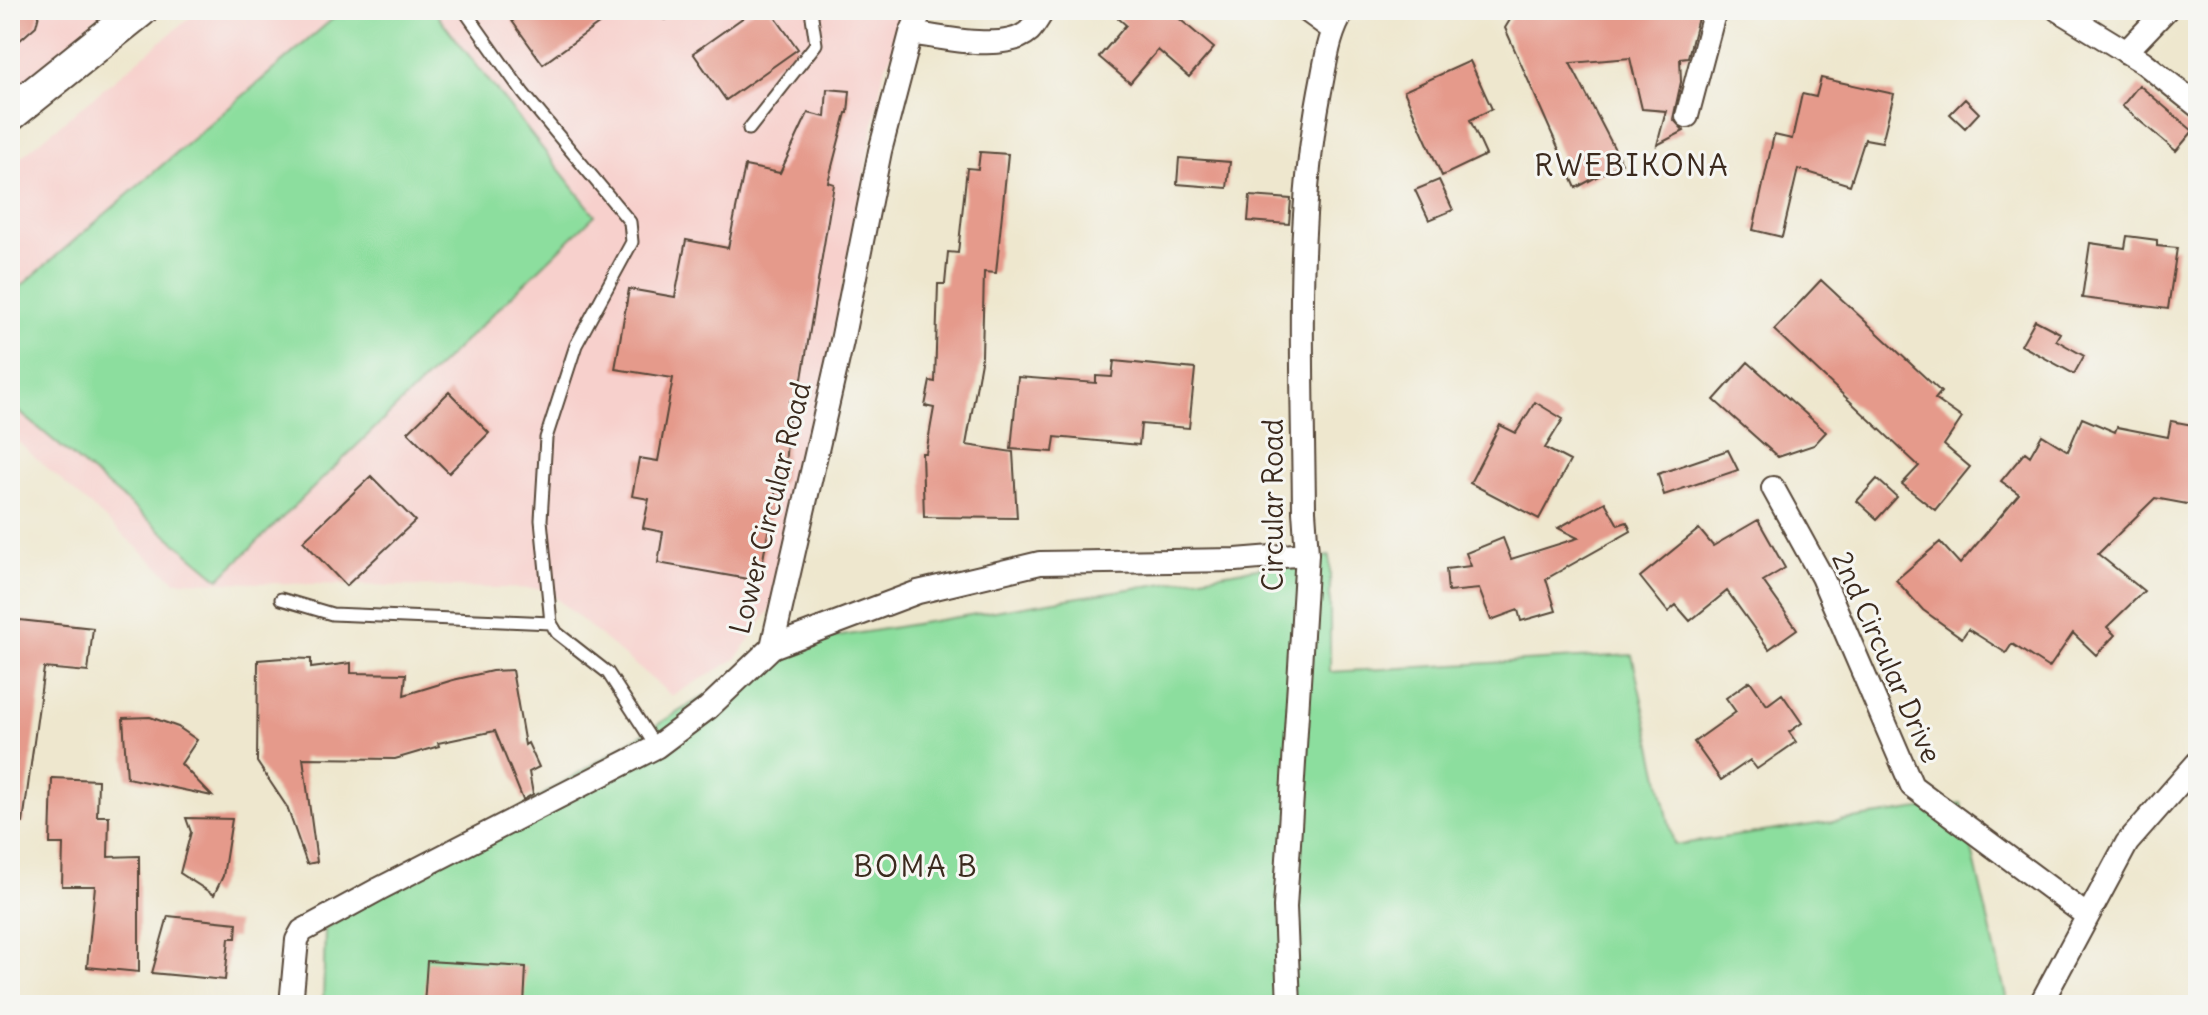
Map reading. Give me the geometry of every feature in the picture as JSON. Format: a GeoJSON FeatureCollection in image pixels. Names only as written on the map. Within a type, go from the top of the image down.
{"type":"FeatureCollection","features":[{"type":"Feature","properties":{"kind":"main road"},"geometry":{"type":"LineString","coordinates":[[10,114],[140,10]]}},
{"type":"Feature","properties":{"kind":"street","name":"Lower Circular Road"},"geometry":{"type":"LineString","coordinates":[[291,1005],[297,940],[302,931],[656,747],[708,708],[772,647],[842,341],[880,151],[911,33],[921,10]]}},
{"type":"Feature","properties":{"kind":"street"},"geometry":{"type":"LineString","coordinates":[[911,33],[978,42],[1005,40],[1027,33],[1044,10]]}},
{"type":"Feature","properties":{"kind":"street"},"geometry":{"type":"LineString","coordinates":[[1306,10],[1338,19]]}},
{"type":"Feature","properties":{"kind":"street"},"geometry":{"type":"LineString","coordinates":[[1687,116],[1715,10]]}},
{"type":"Feature","properties":{"kind":"street"},"geometry":{"type":"LineString","coordinates":[[2058,10],[2143,62],[2198,106]]}},
{"type":"Feature","properties":{"kind":"street"},"geometry":{"type":"LineString","coordinates":[[2126,52],[2166,10]]}},
{"type":"Feature","properties":{"kind":"street","name":"Circular Road"},"geometry":{"type":"LineString","coordinates":[[1289,1005],[1285,907],[1307,554],[1304,511],[1304,224],[1313,127],[1338,19]]}},
{"type":"Feature","properties":{"kind":"street","name":"2nd Circular Drive"},"geometry":{"type":"LineString","coordinates":[[1773,488],[1822,577],[1912,786],[2086,915]]}},
{"type":"Feature","properties":{"kind":"street"},"geometry":{"type":"LineString","coordinates":[[772,647],[918,592],[1040,563],[1236,560],[1307,554]]}},
{"type":"Feature","properties":{"kind":"street"},"geometry":{"type":"LineString","coordinates":[[2040,1005],[2127,843],[2198,762]]}},
{"type":"Feature","properties":{"kind":"lane"},"geometry":{"type":"LineString","coordinates":[[464,10],[523,93],[630,222],[632,242],[576,345],[546,438],[541,520],[551,623],[557,633],[608,673],[656,747]]}},
{"type":"Feature","properties":{"kind":"lane"},"geometry":{"type":"LineString","coordinates":[[749,129],[816,44],[811,10]]}},
{"type":"Feature","properties":{"kind":"lane"},"geometry":{"type":"LineString","coordinates":[[281,599],[332,614],[551,623]]}},
{"type":"Feature","properties":{"kind":"shaded area"},"geometry":{"type":"Polygon","coordinates":[[[10,10],[105,10],[10,95],[10,10]]]}},
{"type":"Feature","properties":{"kind":"shaded area"},"geometry":{"type":"Polygon","coordinates":[[[199,10],[913,10],[884,70],[806,479],[776,601],[736,659],[672,696],[545,589],[175,581],[10,435],[10,166],[199,10]]]}},
{"type":"Feature","properties":{"kind":"green space"},"geometry":{"type":"Polygon","coordinates":[[[343,10],[433,10],[595,215],[219,579],[10,404],[10,314],[20,287],[343,10]]]}},
{"type":"Feature","properties":{"kind":"green space"},"geometry":{"type":"Polygon","coordinates":[[[1330,556],[1330,672],[1632,655],[1674,845],[1961,803],[2008,1005],[323,1005],[325,929],[787,645],[1330,556]]]}},
{"type":"Feature","properties":{"kind":"building"},"geometry":{"type":"Polygon","coordinates":[[[10,10],[40,10],[36,26],[10,49],[10,10]]]}},
{"type":"Feature","properties":{"kind":"building"},"geometry":{"type":"Polygon","coordinates":[[[527,10],[618,10],[543,64],[512,21],[527,10]]]}},
{"type":"Feature","properties":{"kind":"building"},"geometry":{"type":"Polygon","coordinates":[[[754,10],[770,10],[798,49],[726,100],[693,53],[754,10]]]}},
{"type":"Feature","properties":{"kind":"building"},"geometry":{"type":"Polygon","coordinates":[[[1109,10],[1169,10],[1214,48],[1189,77],[1158,50],[1130,83],[1099,57],[1126,25],[1109,10]]]}},
{"type":"Feature","properties":{"kind":"building"},"geometry":{"type":"Polygon","coordinates":[[[1516,10],[1551,10],[1550,14],[1601,10],[1700,10],[1688,57],[1680,58],[1681,82],[1673,119],[1684,131],[1657,145],[1666,111],[1642,109],[1630,58],[1570,63],[1622,163],[1576,188],[1505,28],[1516,10]]]}},
{"type":"Feature","properties":{"kind":"building"},"geometry":{"type":"Polygon","coordinates":[[[1470,61],[1492,109],[1470,120],[1486,155],[1442,176],[1404,91],[1470,61]]]}},
{"type":"Feature","properties":{"kind":"building"},"geometry":{"type":"Polygon","coordinates":[[[1821,78],[1894,94],[1882,142],[1865,139],[1850,185],[1798,169],[1782,237],[1753,230],[1774,135],[1792,139],[1802,94],[1816,97],[1821,78]]]}},
{"type":"Feature","properties":{"kind":"building"},"geometry":{"type":"Polygon","coordinates":[[[2139,85],[2193,131],[2176,151],[2122,106],[2139,85]]]}},
{"type":"Feature","properties":{"kind":"building"},"geometry":{"type":"Polygon","coordinates":[[[827,89],[850,91],[848,113],[828,182],[834,184],[798,403],[790,401],[784,480],[776,489],[759,581],[658,563],[663,532],[643,528],[649,499],[632,496],[639,458],[658,461],[673,378],[615,369],[629,289],[675,297],[686,240],[728,248],[745,166],[780,173],[808,113],[825,117],[827,89]]]}},
{"type":"Feature","properties":{"kind":"building"},"geometry":{"type":"Polygon","coordinates":[[[1965,99],[1979,113],[1965,128],[1950,114],[1965,99]]]}},
{"type":"Feature","properties":{"kind":"building"},"geometry":{"type":"Polygon","coordinates":[[[980,152],[1008,154],[996,273],[984,272],[982,356],[966,445],[1013,452],[1017,518],[924,517],[922,453],[926,453],[934,408],[925,406],[930,381],[935,382],[938,284],[945,284],[948,252],[958,253],[967,168],[978,169],[980,152]]]}},
{"type":"Feature","properties":{"kind":"building"},"geometry":{"type":"Polygon","coordinates":[[[1179,158],[1230,162],[1227,188],[1177,184],[1179,158]]]}},
{"type":"Feature","properties":{"kind":"building"},"geometry":{"type":"Polygon","coordinates":[[[1439,180],[1453,210],[1429,220],[1415,190],[1439,180]]]}},
{"type":"Feature","properties":{"kind":"building"},"geometry":{"type":"Polygon","coordinates":[[[1250,196],[1291,199],[1289,224],[1248,221],[1250,196]]]}},
{"type":"Feature","properties":{"kind":"building"},"geometry":{"type":"Polygon","coordinates":[[[2127,236],[2157,240],[2157,246],[2177,248],[2168,309],[2082,298],[2090,243],[2125,248],[2127,236]]]}},
{"type":"Feature","properties":{"kind":"building"},"geometry":{"type":"Polygon","coordinates":[[[1821,280],[1941,392],[1935,399],[1962,418],[1944,445],[1970,467],[1935,510],[1902,484],[1919,466],[1774,330],[1821,280]]]}},
{"type":"Feature","properties":{"kind":"building"},"geometry":{"type":"Polygon","coordinates":[[[2035,320],[2060,333],[2056,340],[2084,356],[2074,374],[2021,345],[2035,320]]]}},
{"type":"Feature","properties":{"kind":"building"},"geometry":{"type":"Polygon","coordinates":[[[1114,361],[1195,369],[1189,428],[1141,424],[1139,445],[1055,437],[1053,452],[1011,449],[1018,377],[1096,383],[1096,376],[1112,377],[1114,361]]]}},
{"type":"Feature","properties":{"kind":"building"},"geometry":{"type":"Polygon","coordinates":[[[1748,362],[1826,432],[1814,445],[1778,457],[1714,400],[1748,362]]]}},
{"type":"Feature","properties":{"kind":"building"},"geometry":{"type":"Polygon","coordinates":[[[449,392],[489,433],[449,473],[408,432],[449,392]]]}},
{"type":"Feature","properties":{"kind":"building"},"geometry":{"type":"Polygon","coordinates":[[[1535,402],[1563,419],[1545,448],[1570,461],[1539,519],[1470,483],[1500,425],[1516,433],[1535,402]]]}},
{"type":"Feature","properties":{"kind":"building"},"geometry":{"type":"Polygon","coordinates":[[[2082,418],[2115,432],[2117,427],[2168,437],[2171,421],[2198,426],[2198,506],[2155,498],[2098,554],[2144,591],[2107,627],[2115,635],[2096,655],[2073,633],[2049,668],[2012,644],[2006,653],[1968,629],[1962,638],[1923,610],[1896,580],[1940,542],[1960,564],[2019,494],[2001,481],[2025,452],[2030,456],[2042,435],[2068,451],[2082,418]]]}},
{"type":"Feature","properties":{"kind":"building"},"geometry":{"type":"Polygon","coordinates":[[[1728,450],[1738,470],[1664,495],[1658,474],[1728,450]]]}},
{"type":"Feature","properties":{"kind":"building"},"geometry":{"type":"Polygon","coordinates":[[[371,476],[415,521],[346,586],[303,541],[371,476]]]}},
{"type":"Feature","properties":{"kind":"building"},"geometry":{"type":"Polygon","coordinates":[[[1877,479],[1897,497],[1877,519],[1857,501],[1877,479]]]}},
{"type":"Feature","properties":{"kind":"building"},"geometry":{"type":"Polygon","coordinates":[[[1605,502],[1618,525],[1627,522],[1631,531],[1546,579],[1556,611],[1521,621],[1518,610],[1491,620],[1479,589],[1448,592],[1446,569],[1471,566],[1466,553],[1503,538],[1511,559],[1578,538],[1558,528],[1605,502]]]}},
{"type":"Feature","properties":{"kind":"building"},"geometry":{"type":"Polygon","coordinates":[[[1758,520],[1785,568],[1763,581],[1797,629],[1769,649],[1727,591],[1690,621],[1676,605],[1668,612],[1640,577],[1699,529],[1713,546],[1758,520]]]}},
{"type":"Feature","properties":{"kind":"building"},"geometry":{"type":"Polygon","coordinates":[[[10,619],[93,628],[88,672],[44,668],[23,823],[10,822],[10,619]]]}},
{"type":"Feature","properties":{"kind":"building"},"geometry":{"type":"Polygon","coordinates":[[[311,659],[311,668],[351,663],[351,673],[406,674],[404,695],[453,680],[512,670],[525,745],[528,743],[539,767],[529,772],[533,794],[523,800],[495,731],[438,743],[439,746],[395,759],[303,758],[317,862],[307,864],[287,807],[257,762],[258,660],[311,659]]]}},
{"type":"Feature","properties":{"kind":"building"},"geometry":{"type":"Polygon","coordinates":[[[1750,681],[1767,705],[1782,694],[1802,723],[1789,732],[1796,742],[1757,769],[1750,760],[1721,780],[1694,742],[1736,712],[1726,698],[1750,681]]]}},
{"type":"Feature","properties":{"kind":"building"},"geometry":{"type":"Polygon","coordinates":[[[150,717],[178,727],[197,740],[181,764],[212,796],[127,778],[123,718],[150,717]]]}},
{"type":"Feature","properties":{"kind":"building"},"geometry":{"type":"Polygon","coordinates":[[[52,778],[98,780],[97,816],[109,816],[108,857],[139,856],[139,972],[87,967],[95,886],[62,886],[63,844],[50,844],[52,778]]]}},
{"type":"Feature","properties":{"kind":"building"},"geometry":{"type":"Polygon","coordinates":[[[186,818],[232,819],[223,876],[214,895],[180,873],[191,832],[186,818]]]}},
{"type":"Feature","properties":{"kind":"building"},"geometry":{"type":"Polygon","coordinates":[[[168,916],[237,923],[236,938],[229,938],[225,980],[152,973],[168,916]]]}},
{"type":"Feature","properties":{"kind":"building"},"geometry":{"type":"Polygon","coordinates":[[[427,961],[526,967],[524,1005],[424,1005],[427,961]]]}},
{"type":"Feature","properties":{"kind":"district","name":"RWEBIKONA"},"geometry":{"type":"Point","coordinates":[1632,165]}},
{"type":"Feature","properties":{"kind":"district","name":"BOMA B"},"geometry":{"type":"Point","coordinates":[916,866]}}]}
